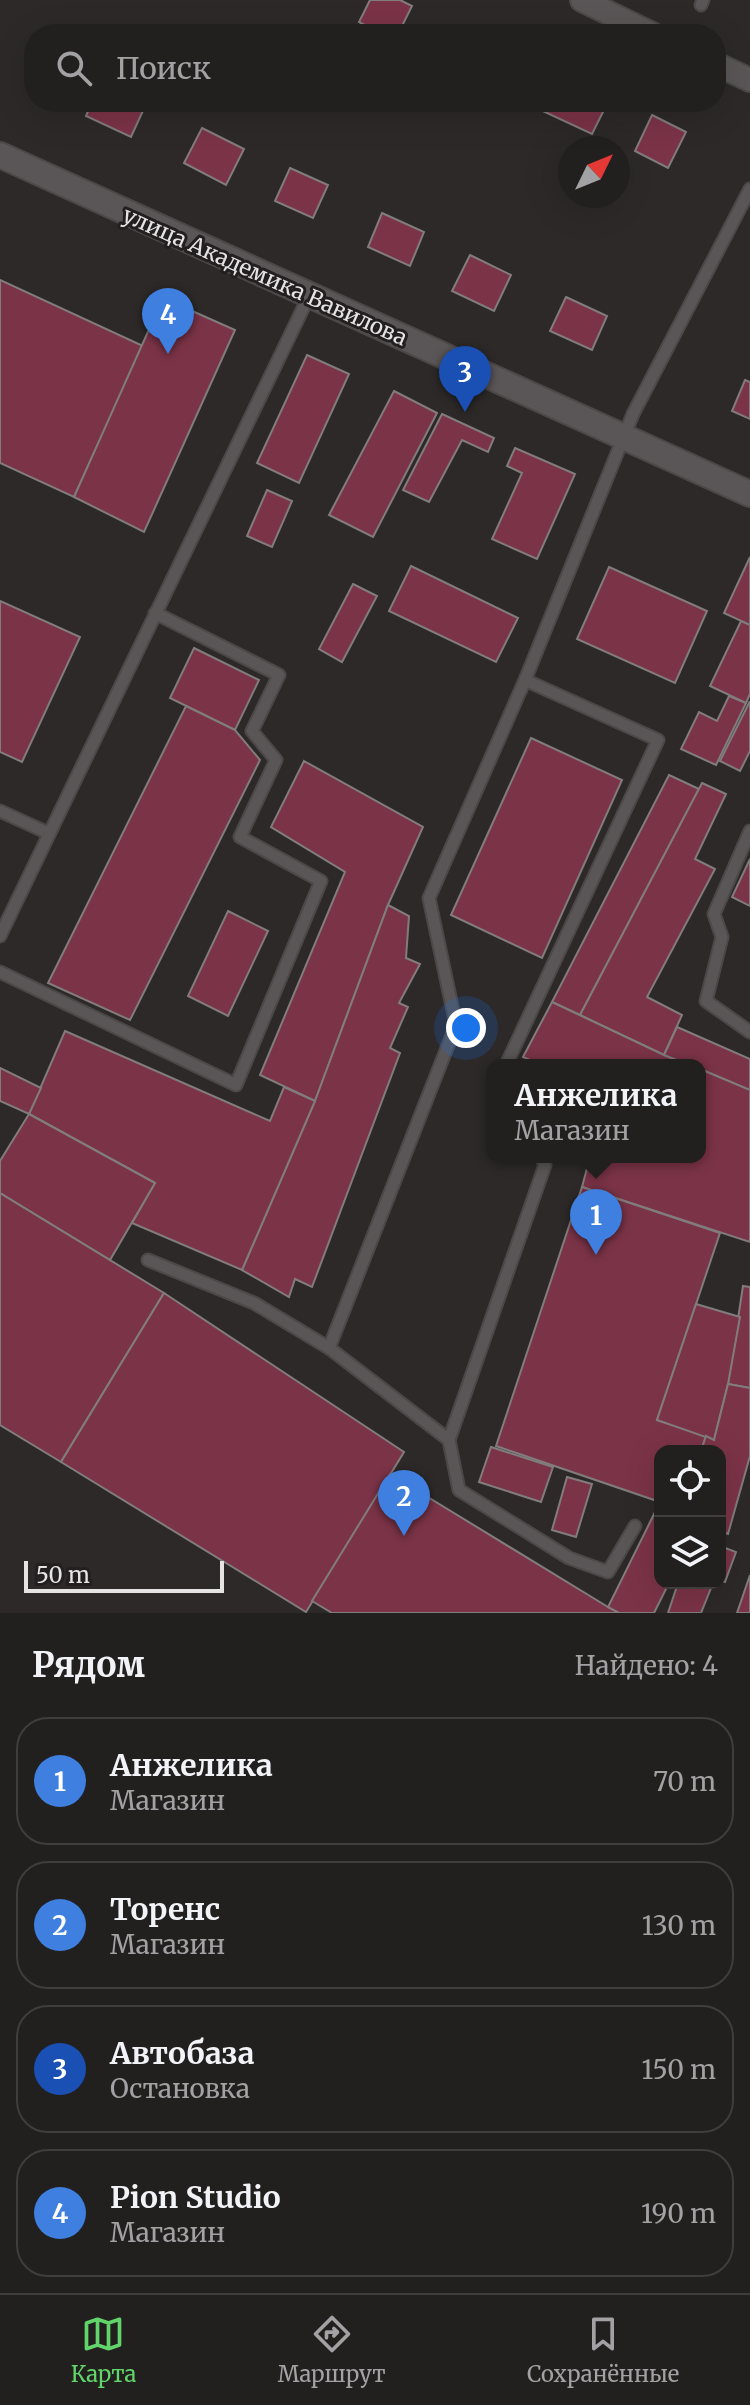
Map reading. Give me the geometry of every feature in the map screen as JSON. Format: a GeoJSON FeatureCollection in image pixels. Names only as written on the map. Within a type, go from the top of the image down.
{"type":"FeatureCollection","features":[{"type":"Feature","properties":{"kind":"street"},"geometry":{"type":"LineString","coordinates":[[582,0],[631,24]]}},
{"type":"Feature","properties":{"kind":"street"},"geometry":{"type":"LineString","coordinates":[[726,69],[750,80]]}},
{"type":"Feature","properties":{"kind":"street","name":"улица Академика Вавилова"},"geometry":{"type":"LineString","coordinates":[[0,155],[750,494]]}},
{"type":"Feature","properties":{"kind":"lane"},"geometry":{"type":"LineString","coordinates":[[329,1348],[456,1025],[429,898],[525,680],[623,438],[750,189]]}},
{"type":"Feature","properties":{"kind":"lane"},"geometry":{"type":"LineString","coordinates":[[0,936],[309,296]]}},
{"type":"Feature","properties":{"kind":"lane"},"geometry":{"type":"LineString","coordinates":[[0,972],[236,1085],[321,881],[240,837],[276,760],[252,731],[279,675],[155,613]]}},
{"type":"Feature","properties":{"kind":"lane"},"geometry":{"type":"LineString","coordinates":[[509,1059],[658,740],[525,680]]}},
{"type":"Feature","properties":{"kind":"lane"},"geometry":{"type":"LineString","coordinates":[[0,811],[48,833]]}},
{"type":"Feature","properties":{"kind":"lane"},"geometry":{"type":"LineString","coordinates":[[750,831],[714,914],[722,937],[706,1001],[750,1032]]}},
{"type":"Feature","properties":{"kind":"lane"},"geometry":{"type":"LineString","coordinates":[[544,1163],[449,1440],[459,1490],[569,1558],[608,1572],[635,1526]]}},
{"type":"Feature","properties":{"kind":"lane"},"geometry":{"type":"LineString","coordinates":[[148,1260],[254,1303],[329,1348],[449,1440]]}},
{"type":"Feature","properties":{"kind":"building"},"geometry":{"type":"Polygon","coordinates":[[[370,0],[400,0],[412,6],[403,24],[359,22],[370,0]]]}},
{"type":"Feature","properties":{"kind":"building"},"geometry":{"type":"Polygon","coordinates":[[[88,112],[142,112],[131,137],[86,116],[88,112]]]}},
{"type":"Feature","properties":{"kind":"building"},"geometry":{"type":"Polygon","coordinates":[[[545,112],[603,112],[592,134],[545,112]]]}},
{"type":"Feature","properties":{"kind":"building"},"geometry":{"type":"Polygon","coordinates":[[[652,115],[686,132],[668,168],[635,151],[652,115]]]}},
{"type":"Feature","properties":{"kind":"building"},"geometry":{"type":"Polygon","coordinates":[[[202,128],[244,149],[226,185],[184,163],[202,128]]]}},
{"type":"Feature","properties":{"kind":"building"},"geometry":{"type":"Polygon","coordinates":[[[290,168],[328,185],[313,218],[275,201],[290,168]]]}},
{"type":"Feature","properties":{"kind":"building"},"geometry":{"type":"Polygon","coordinates":[[[382,213],[424,232],[410,266],[368,247],[382,213]]]}},
{"type":"Feature","properties":{"kind":"building"},"geometry":{"type":"Polygon","coordinates":[[[470,255],[511,275],[494,311],[452,291],[470,255]]]}},
{"type":"Feature","properties":{"kind":"building"},"geometry":{"type":"Polygon","coordinates":[[[0,280],[143,346],[74,497],[0,463],[0,280]]]}},
{"type":"Feature","properties":{"kind":"building"},"geometry":{"type":"Polygon","coordinates":[[[566,297],[607,316],[592,350],[550,331],[566,297]]]}},
{"type":"Feature","properties":{"kind":"building"},"geometry":{"type":"Polygon","coordinates":[[[163,298],[235,330],[144,532],[74,497],[163,298]]]}},
{"type":"Feature","properties":{"kind":"building"},"geometry":{"type":"Polygon","coordinates":[[[307,355],[349,374],[299,483],[257,463],[307,355]]]}},
{"type":"Feature","properties":{"kind":"building"},"geometry":{"type":"Polygon","coordinates":[[[745,380],[750,382],[750,419],[732,411],[745,380]]]}},
{"type":"Feature","properties":{"kind":"building"},"geometry":{"type":"Polygon","coordinates":[[[394,391],[437,413],[373,537],[329,515],[394,391]]]}},
{"type":"Feature","properties":{"kind":"building"},"geometry":{"type":"Polygon","coordinates":[[[442,414],[494,438],[488,452],[462,440],[429,502],[403,490],[442,414]]]}},
{"type":"Feature","properties":{"kind":"building"},"geometry":{"type":"Polygon","coordinates":[[[515,448],[575,474],[537,559],[492,539],[522,473],[507,466],[515,448]]]}},
{"type":"Feature","properties":{"kind":"building"},"geometry":{"type":"Polygon","coordinates":[[[267,490],[292,501],[272,547],[247,536],[267,490]]]}},
{"type":"Feature","properties":{"kind":"building"},"geometry":{"type":"Polygon","coordinates":[[[750,557],[750,625],[724,613],[750,557]]]}},
{"type":"Feature","properties":{"kind":"building"},"geometry":{"type":"Polygon","coordinates":[[[411,566],[518,618],[496,662],[389,611],[411,566]]]}},
{"type":"Feature","properties":{"kind":"building"},"geometry":{"type":"Polygon","coordinates":[[[609,567],[707,611],[675,683],[577,639],[609,567]]]}},
{"type":"Feature","properties":{"kind":"building"},"geometry":{"type":"Polygon","coordinates":[[[353,584],[377,596],[342,662],[319,649],[353,584]]]}},
{"type":"Feature","properties":{"kind":"building"},"geometry":{"type":"Polygon","coordinates":[[[0,601],[80,637],[22,762],[0,752],[0,601]]]}},
{"type":"Feature","properties":{"kind":"building"},"geometry":{"type":"Polygon","coordinates":[[[741,621],[750,625],[750,694],[746,703],[710,686],[741,621]]]}},
{"type":"Feature","properties":{"kind":"building"},"geometry":{"type":"Polygon","coordinates":[[[194,648],[259,680],[235,730],[170,698],[194,648]]]}},
{"type":"Feature","properties":{"kind":"building"},"geometry":{"type":"Polygon","coordinates":[[[729,696],[746,703],[716,765],[681,749],[699,712],[717,721],[729,696]]]}},
{"type":"Feature","properties":{"kind":"building"},"geometry":{"type":"Polygon","coordinates":[[[750,701],[750,751],[740,771],[720,761],[750,701]]]}},
{"type":"Feature","properties":{"kind":"building"},"geometry":{"type":"Polygon","coordinates":[[[186,706],[235,730],[260,760],[130,1020],[48,983],[186,706]]]}},
{"type":"Feature","properties":{"kind":"building"},"geometry":{"type":"Polygon","coordinates":[[[531,738],[622,780],[542,958],[451,915],[531,738]]]}},
{"type":"Feature","properties":{"kind":"building"},"geometry":{"type":"Polygon","coordinates":[[[304,761],[423,827],[388,905],[315,1101],[260,1075],[345,872],[271,827],[304,761]]]}},
{"type":"Feature","properties":{"kind":"building"},"geometry":{"type":"Polygon","coordinates":[[[669,775],[699,789],[580,1015],[552,1002],[669,775]]]}},
{"type":"Feature","properties":{"kind":"building"},"geometry":{"type":"Polygon","coordinates":[[[702,783],[726,794],[695,859],[715,869],[647,997],[682,1015],[664,1055],[580,1015],[702,783]]]}},
{"type":"Feature","properties":{"kind":"building"},"geometry":{"type":"Polygon","coordinates":[[[750,859],[750,906],[732,897],[750,859]]]}},
{"type":"Feature","properties":{"kind":"building"},"geometry":{"type":"Polygon","coordinates":[[[388,905],[409,916],[406,958],[420,964],[399,1003],[408,1007],[390,1048],[400,1053],[312,1287],[295,1279],[289,1297],[242,1270],[315,1101],[388,905]]]}},
{"type":"Feature","properties":{"kind":"building"},"geometry":{"type":"Polygon","coordinates":[[[228,911],[268,931],[228,1016],[188,996],[228,911]]]}},
{"type":"Feature","properties":{"kind":"building"},"geometry":{"type":"Polygon","coordinates":[[[552,1002],[674,1059],[528,1059],[523,1057],[552,1002]]]}},
{"type":"Feature","properties":{"kind":"building"},"geometry":{"type":"Polygon","coordinates":[[[677,1027],[750,1059],[750,1090],[706,1072],[706,1059],[674,1059],[664,1055],[677,1027]]]}},
{"type":"Feature","properties":{"kind":"building"},"geometry":{"type":"Polygon","coordinates":[[[65,1031],[270,1121],[284,1087],[315,1101],[242,1270],[132,1223],[155,1183],[29,1114],[65,1031]]]}},
{"type":"Feature","properties":{"kind":"building"},"geometry":{"type":"Polygon","coordinates":[[[0,1068],[41,1088],[29,1114],[0,1101],[0,1068]]]}},
{"type":"Feature","properties":{"kind":"building"},"geometry":{"type":"Polygon","coordinates":[[[706,1072],[750,1090],[750,1242],[582,1187],[588,1163],[706,1163],[706,1072]]]}},
{"type":"Feature","properties":{"kind":"building"},"geometry":{"type":"Polygon","coordinates":[[[29,1114],[155,1183],[110,1260],[0,1193],[0,1161],[29,1114]]]}},
{"type":"Feature","properties":{"kind":"building"},"geometry":{"type":"Polygon","coordinates":[[[582,1187],[720,1233],[657,1420],[706,1436],[703,1445],[654,1445],[654,1500],[496,1446],[582,1187]]]}},
{"type":"Feature","properties":{"kind":"building"},"geometry":{"type":"Polygon","coordinates":[[[0,1193],[164,1293],[61,1462],[0,1425],[0,1193]]]}},
{"type":"Feature","properties":{"kind":"building"},"geometry":{"type":"Polygon","coordinates":[[[743,1286],[750,1287],[750,1388],[728,1384],[743,1286]]]}},
{"type":"Feature","properties":{"kind":"building"},"geometry":{"type":"Polygon","coordinates":[[[164,1293],[404,1452],[306,1612],[61,1462],[164,1293]]]}},
{"type":"Feature","properties":{"kind":"building"},"geometry":{"type":"Polygon","coordinates":[[[696,1304],[740,1317],[714,1440],[657,1420],[696,1304]]]}},
{"type":"Feature","properties":{"kind":"building"},"geometry":{"type":"Polygon","coordinates":[[[728,1384],[750,1388],[750,1456],[728,1534],[726,1445],[703,1445],[706,1436],[714,1440],[728,1384]]]}},
{"type":"Feature","properties":{"kind":"building"},"geometry":{"type":"Polygon","coordinates":[[[491,1447],[553,1467],[541,1502],[479,1482],[491,1447]]]}},
{"type":"Feature","properties":{"kind":"building"},"geometry":{"type":"Polygon","coordinates":[[[390,1474],[619,1613],[332,1613],[312,1601],[390,1474]]]}},
{"type":"Feature","properties":{"kind":"building"},"geometry":{"type":"Polygon","coordinates":[[[567,1477],[592,1484],[576,1537],[552,1530],[567,1477]]]}},
{"type":"Feature","properties":{"kind":"building"},"geometry":{"type":"Polygon","coordinates":[[[654,1514],[654,1589],[666,1589],[654,1613],[619,1613],[608,1607],[654,1514]]]}},
{"type":"Feature","properties":{"kind":"building"},"geometry":{"type":"Polygon","coordinates":[[[726,1548],[736,1552],[726,1579],[726,1548]]]}},
{"type":"Feature","properties":{"kind":"building"},"geometry":{"type":"Polygon","coordinates":[[[750,1575],[750,1613],[737,1613],[750,1575]]]}},
{"type":"Feature","properties":{"kind":"building"},"geometry":{"type":"Polygon","coordinates":[[[676,1589],[711,1589],[701,1613],[668,1613],[676,1589]]]}},
{"type":"Feature","properties":{"kind":"place","name":"Pion Studio"},"geometry":{"type":"Point","coordinates":[168,354]}},
{"type":"Feature","properties":{"kind":"place","name":"Автобаза"},"geometry":{"type":"Point","coordinates":[465,412]}},
{"type":"Feature","properties":{"kind":"place","name":"Анжелика"},"geometry":{"type":"Point","coordinates":[596,1255]}},
{"type":"Feature","properties":{"kind":"place","name":"Торенс"},"geometry":{"type":"Point","coordinates":[404,1536]}}]}
